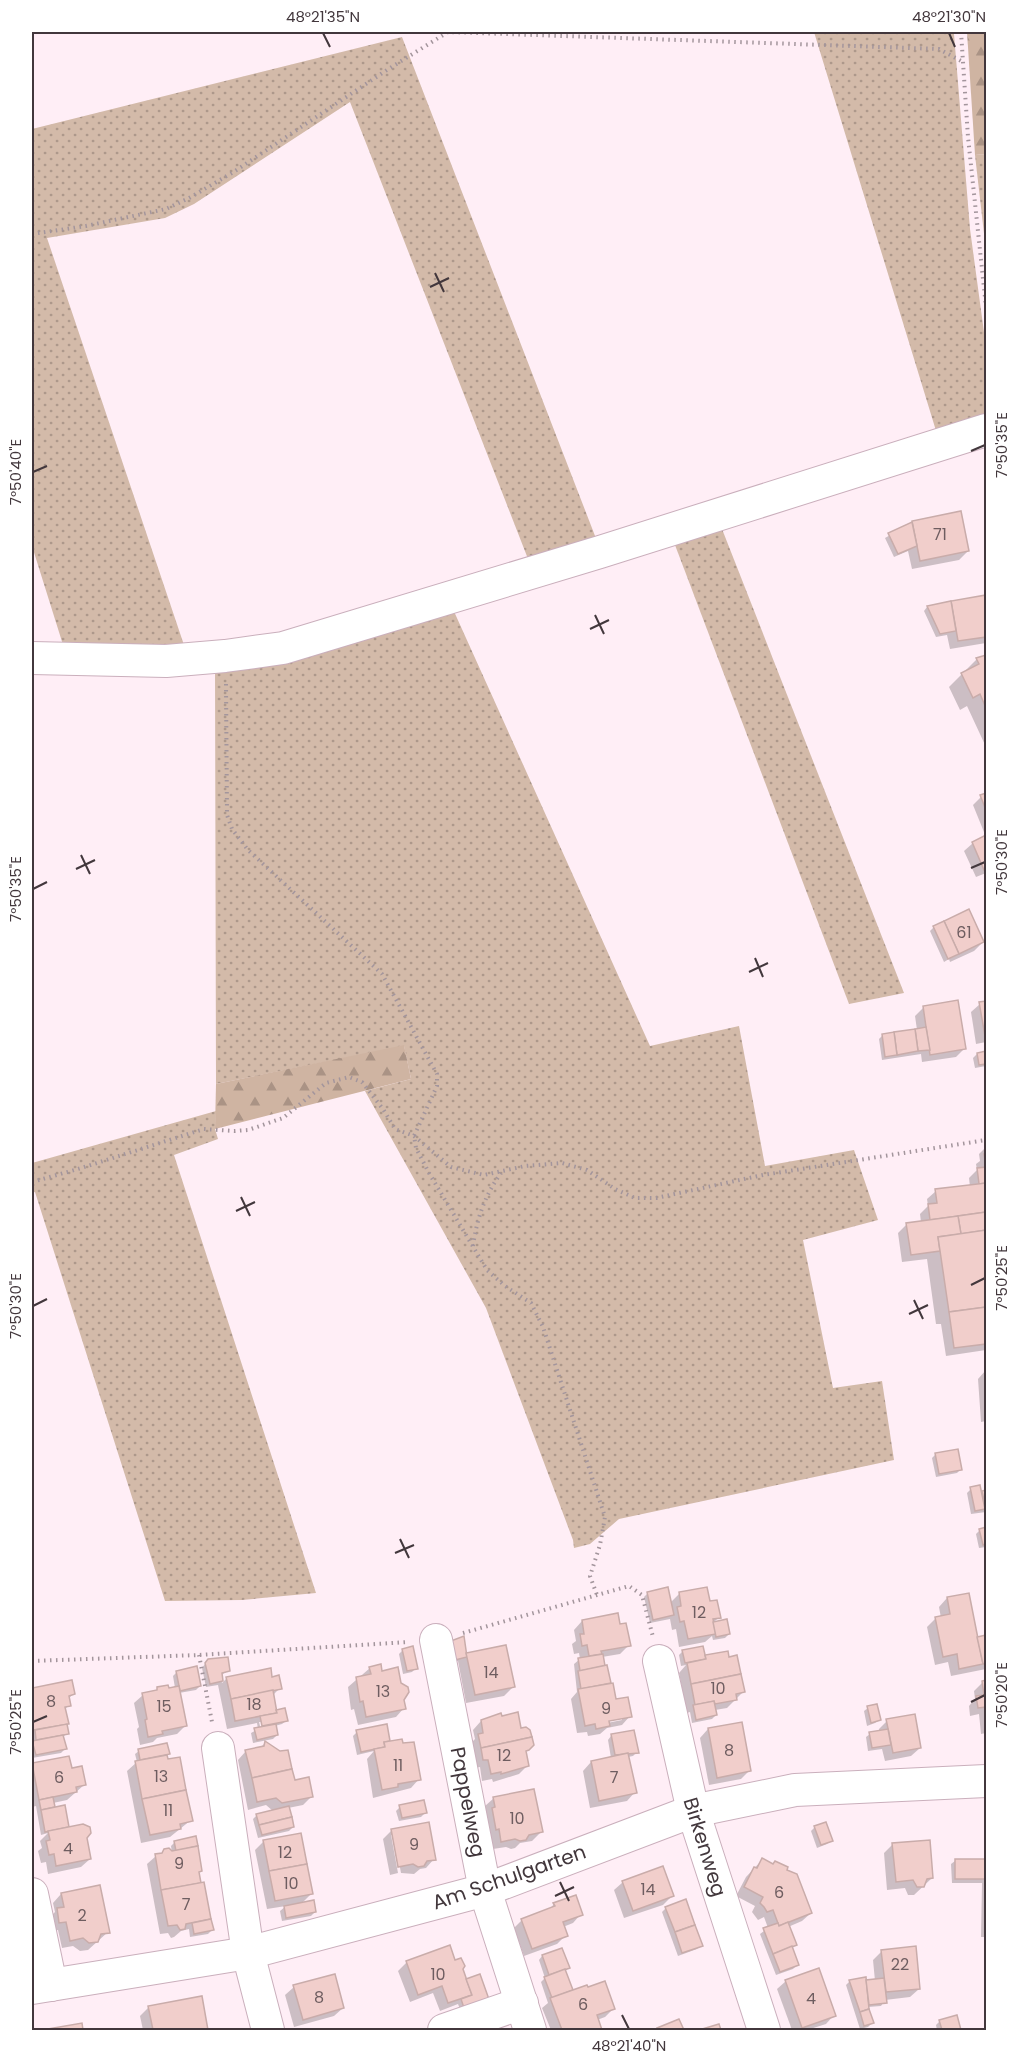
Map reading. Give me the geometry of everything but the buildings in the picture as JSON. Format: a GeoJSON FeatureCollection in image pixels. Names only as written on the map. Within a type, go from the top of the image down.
{"type":"FeatureCollection","features":[{"type":"Feature","properties":{"kind":"street"},"geometry":{"type":"LineString","coordinates":[[32,658],[166,661],[283,648],[600,552],[987,430]]}},
{"type":"Feature","properties":{"kind":"street","name":"Pappelweg"},"geometry":{"type":"LineString","coordinates":[[436,1640],[485,1890],[526,2017]]}},
{"type":"Feature","properties":{"kind":"street","name":"Birkenweg"},"geometry":{"type":"LineString","coordinates":[[659,1661],[693,1811],[764,2031]]}},
{"type":"Feature","properties":{"kind":"street"},"geometry":{"type":"LineString","coordinates":[[218,1748],[248,1953],[268,2031]]}},
{"type":"Feature","properties":{"kind":"street","name":"Am Schulgarten"},"geometry":{"type":"LineString","coordinates":[[41,1987],[248,1953],[485,1890],[693,1811],[795,1790],[987,1781]]}},
{"type":"Feature","properties":{"kind":"street"},"geometry":{"type":"LineString","coordinates":[[32,1894],[41,1987]]}},
{"type":"Feature","properties":{"kind":"street"},"geometry":{"type":"LineString","coordinates":[[444,2031],[526,2017]]}},
{"type":"Feature","properties":{"kind":"path"},"geometry":{"type":"LineString","coordinates":[[32,234],[86,226],[166,209],[189,198],[232,173],[448,32],[939,50],[963,62]]}},
{"type":"Feature","properties":{"kind":"path"},"geometry":{"type":"LineString","coordinates":[[961,32],[969,137],[987,307]]}},
{"type":"Feature","properties":{"kind":"path"},"geometry":{"type":"LineString","coordinates":[[225,656],[227,815],[232,828],[248,850],[382,974],[437,1074],[437,1086],[414,1136],[416,1148],[487,1270],[505,1286],[531,1303],[543,1327],[605,1517],[600,1545],[590,1576],[597,1595]]}},
{"type":"Feature","properties":{"kind":"path"},"geometry":{"type":"LineString","coordinates":[[32,1182],[204,1129],[248,1130],[283,1118],[326,1083],[349,1077],[362,1082],[395,1129],[414,1136],[451,1167],[484,1175],[525,1166],[562,1163],[587,1170],[615,1189],[635,1198],[656,1198],[763,1174],[987,1140]]}},
{"type":"Feature","properties":{"kind":"path"},"geometry":{"type":"LineString","coordinates":[[473,1247],[476,1223],[482,1205],[502,1172]]}},
{"type":"Feature","properties":{"kind":"path"},"geometry":{"type":"LineString","coordinates":[[32,1661],[199,1655],[436,1640],[629,1586],[642,1595],[659,1661]]}},
{"type":"Feature","properties":{"kind":"path"},"geometry":{"type":"LineString","coordinates":[[199,1655],[218,1748]]}},
{"type":"Feature","properties":{"kind":"shaded area"},"geometry":{"type":"Polygon","coordinates":[[[814,32],[954,34],[970,229],[986,347],[986,418],[937,434],[814,32]]]}},
{"type":"Feature","properties":{"kind":"shaded area"},"geometry":{"type":"Polygon","coordinates":[[[402,37],[597,541],[530,564],[350,102],[194,204],[165,218],[47,238],[185,648],[64,648],[32,546],[32,129],[402,37]]]}},
{"type":"Feature","properties":{"kind":"shaded area"},"geometry":{"type":"Polygon","coordinates":[[[986,154],[986,251],[975,155],[986,154]]]}},
{"type":"Feature","properties":{"kind":"shaded area"},"geometry":{"type":"Polygon","coordinates":[[[722,529],[904,993],[849,1004],[675,545],[722,529]]]}},
{"type":"Feature","properties":{"kind":"shaded area"},"geometry":{"type":"Polygon","coordinates":[[[452,607],[650,1046],[739,1026],[765,1166],[854,1150],[878,1220],[803,1240],[833,1388],[882,1381],[894,1460],[619,1519],[590,1544],[574,1548],[573,1540],[486,1308],[365,1091],[411,1079],[404,1046],[216,1084],[215,666],[452,607]]]}},
{"type":"Feature","properties":{"kind":"shaded area"},"geometry":{"type":"Polygon","coordinates":[[[216,1111],[215,1129],[218,1139],[174,1155],[316,1593],[242,1600],[165,1601],[35,1192],[32,1193],[32,1163],[216,1111]]]}},
{"type":"Feature","properties":{"kind":"green space"},"geometry":{"type":"Polygon","coordinates":[[[967,32],[986,32],[986,154],[975,155],[967,32]]]}},
{"type":"Feature","properties":{"kind":"green space"},"geometry":{"type":"Polygon","coordinates":[[[404,1045],[411,1079],[215,1129],[216,1084],[404,1045]]]}}]}
